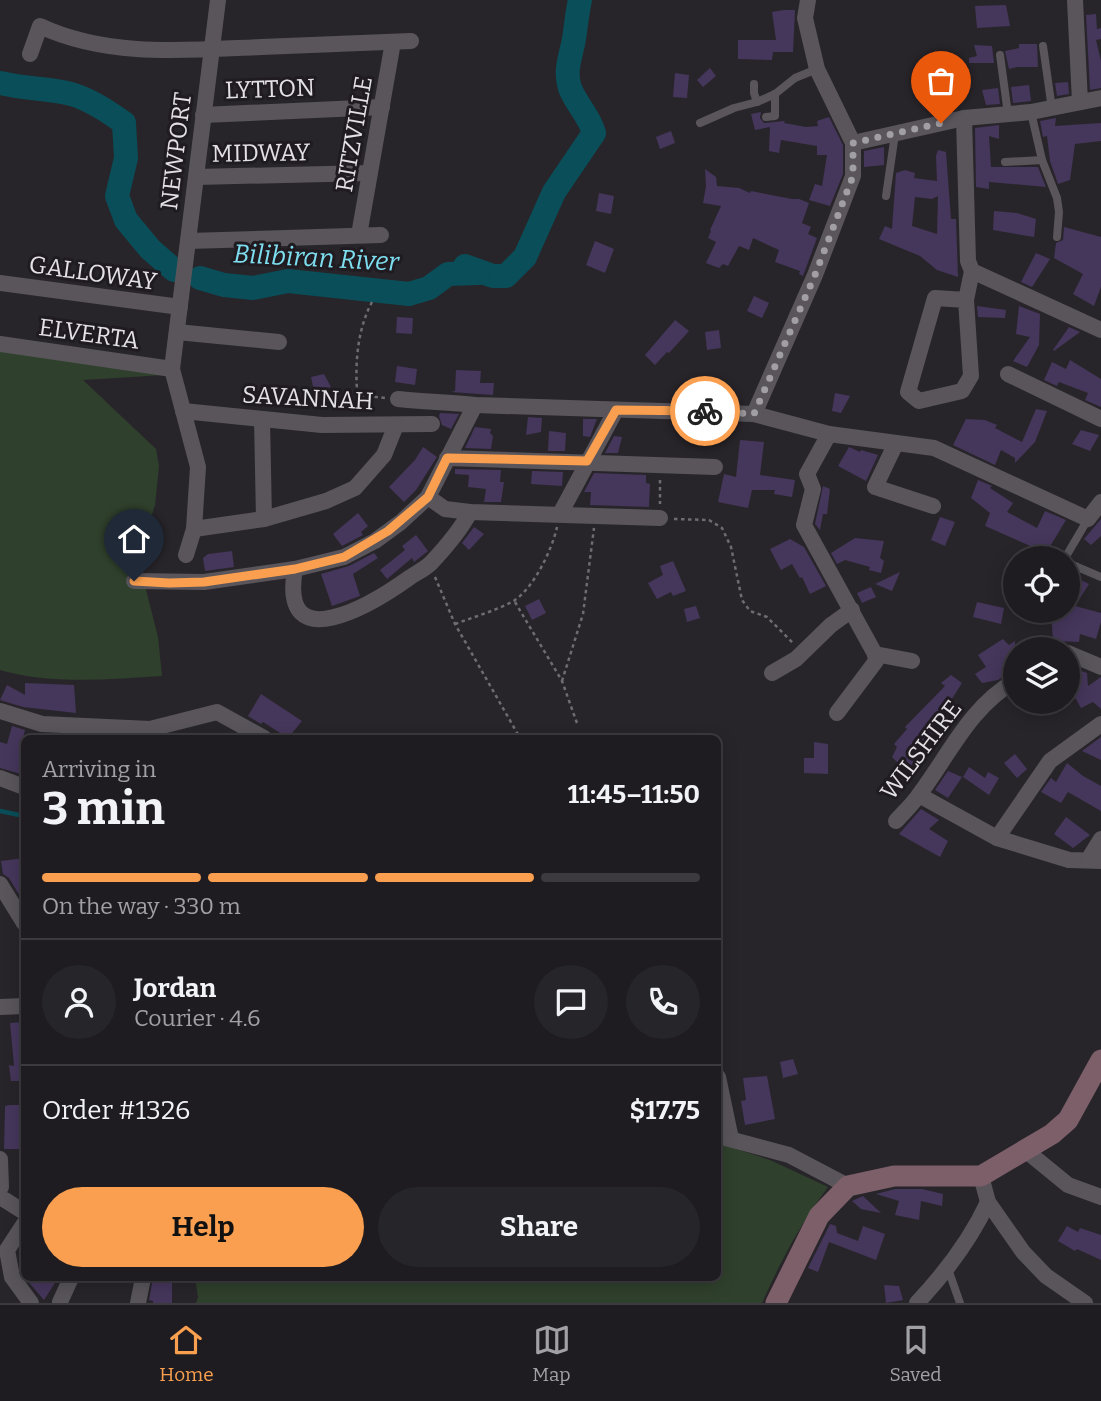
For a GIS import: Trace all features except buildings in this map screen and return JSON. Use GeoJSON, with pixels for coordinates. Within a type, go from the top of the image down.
{"type":"FeatureCollection","features":[{"type":"Feature","properties":{"kind":"street","name":"NEWPORT"},"geometry":{"type":"LineString","coordinates":[[172,369],[218,0]]}},
{"type":"Feature","properties":{"kind":"street"},"geometry":{"type":"LineString","coordinates":[[754,414],[815,275],[853,176],[853,143],[817,69],[805,18],[808,0]]}},
{"type":"Feature","properties":{"kind":"street"},"geometry":{"type":"LineString","coordinates":[[1075,0],[1080,102]]}},
{"type":"Feature","properties":{"kind":"street"},"geometry":{"type":"LineString","coordinates":[[30,54],[40,26],[97,43],[149,50],[411,41]]}},
{"type":"Feature","properties":{"kind":"street","name":"RITZVILLE"},"geometry":{"type":"LineString","coordinates":[[359,236],[393,42]]}},
{"type":"Feature","properties":{"kind":"street"},"geometry":{"type":"LineString","coordinates":[[853,143],[964,118],[1031,112],[1101,98]]}},
{"type":"Feature","properties":{"kind":"street","name":"LYTTON"},"geometry":{"type":"LineString","coordinates":[[203,115],[382,107]]}},
{"type":"Feature","properties":{"kind":"street"},"geometry":{"type":"LineString","coordinates":[[964,118],[968,261],[972,271],[966,300],[971,376],[962,391],[919,401],[908,392],[935,298],[966,300]]}},
{"type":"Feature","properties":{"kind":"street","name":"MIDWAY"},"geometry":{"type":"LineString","coordinates":[[196,177],[369,173]]}},
{"type":"Feature","properties":{"kind":"street"},"geometry":{"type":"LineString","coordinates":[[188,241],[381,235]]}},
{"type":"Feature","properties":{"kind":"street"},"geometry":{"type":"LineString","coordinates":[[972,271],[1101,330]]}},
{"type":"Feature","properties":{"kind":"street","name":"GALLOWAY"},"geometry":{"type":"LineString","coordinates":[[0,283],[180,307]]}},
{"type":"Feature","properties":{"kind":"street"},"geometry":{"type":"LineString","coordinates":[[177,331],[279,342]]}},
{"type":"Feature","properties":{"kind":"street","name":"ELVERTA"},"geometry":{"type":"LineString","coordinates":[[0,344],[172,369]]}},
{"type":"Feature","properties":{"kind":"street"},"geometry":{"type":"LineString","coordinates":[[172,369],[198,467],[194,529],[186,555]]}},
{"type":"Feature","properties":{"kind":"street"},"geometry":{"type":"LineString","coordinates":[[1008,374],[1101,419]]}},
{"type":"Feature","properties":{"kind":"street"},"geometry":{"type":"LineString","coordinates":[[398,399],[475,405],[754,414],[829,434],[934,448],[1087,519],[1101,502]]}},
{"type":"Feature","properties":{"kind":"street"},"geometry":{"type":"LineString","coordinates":[[134,581],[204,582],[295,569],[344,557],[375,541],[428,497],[475,405]]}},
{"type":"Feature","properties":{"kind":"street"},"geometry":{"type":"LineString","coordinates":[[560,514],[616,410]]}},
{"type":"Feature","properties":{"kind":"street","name":"SAVANNAH"},"geometry":{"type":"LineString","coordinates":[[183,411],[322,425],[432,424]]}},
{"type":"Feature","properties":{"kind":"street"},"geometry":{"type":"LineString","coordinates":[[262,419],[264,519]]}},
{"type":"Feature","properties":{"kind":"street"},"geometry":{"type":"LineString","coordinates":[[194,529],[264,519],[326,501],[355,488],[384,455],[396,425]]}},
{"type":"Feature","properties":{"kind":"street"},"geometry":{"type":"LineString","coordinates":[[829,434],[807,474],[813,489],[804,525],[852,610],[876,661],[837,713]]}},
{"type":"Feature","properties":{"kind":"street"},"geometry":{"type":"LineString","coordinates":[[896,443],[874,487],[933,506]]}},
{"type":"Feature","properties":{"kind":"street"},"geometry":{"type":"LineString","coordinates":[[447,458],[715,467]]}},
{"type":"Feature","properties":{"kind":"street"},"geometry":{"type":"LineString","coordinates":[[428,497],[445,509],[470,512],[660,518]]}},
{"type":"Feature","properties":{"kind":"street"},"geometry":{"type":"LineString","coordinates":[[295,569],[294,598],[301,613],[321,620],[345,614],[388,593],[429,564],[460,530],[470,512]]}},
{"type":"Feature","properties":{"kind":"street"},"geometry":{"type":"LineString","coordinates":[[772,673],[802,653],[831,625],[852,610]]}},
{"type":"Feature","properties":{"kind":"street"},"geometry":{"type":"LineString","coordinates":[[875,654],[912,661]]}},
{"type":"Feature","properties":{"kind":"street"},"geometry":{"type":"LineString","coordinates":[[1080,658],[1101,667]]}},
{"type":"Feature","properties":{"kind":"street","name":"WILSHIRE"},"geometry":{"type":"LineString","coordinates":[[896,821],[919,795],[972,717],[1003,689]]}},
{"type":"Feature","properties":{"kind":"street"},"geometry":{"type":"LineString","coordinates":[[0,711],[42,724],[147,734],[217,712],[239,733]]}},
{"type":"Feature","properties":{"kind":"street"},"geometry":{"type":"LineString","coordinates":[[997,838],[1049,761],[1101,724]]}},
{"type":"Feature","properties":{"kind":"street"},"geometry":{"type":"LineString","coordinates":[[0,778],[21,786]]}},
{"type":"Feature","properties":{"kind":"street"},"geometry":{"type":"LineString","coordinates":[[919,795],[997,838],[1069,860],[1095,860],[1101,839]]}},
{"type":"Feature","properties":{"kind":"street"},"geometry":{"type":"LineString","coordinates":[[0,884],[21,918]]}},
{"type":"Feature","properties":{"kind":"street"},"geometry":{"type":"LineString","coordinates":[[0,1007],[21,1006]]}},
{"type":"Feature","properties":{"kind":"street"},"geometry":{"type":"LineString","coordinates":[[776,1303],[819,1216],[848,1186],[894,1176],[981,1177],[1052,1134],[1068,1120],[1100,1063]]}},
{"type":"Feature","properties":{"kind":"street"},"geometry":{"type":"LineString","coordinates":[[721,1108],[724,1138],[789,1155],[848,1186]]}},
{"type":"Feature","properties":{"kind":"street"},"geometry":{"type":"LineString","coordinates":[[1024,1149],[1068,1185],[1101,1197]]}},
{"type":"Feature","properties":{"kind":"street"},"geometry":{"type":"LineString","coordinates":[[0,1159],[3,1193],[21,1209]]}},
{"type":"Feature","properties":{"kind":"street"},"geometry":{"type":"LineString","coordinates":[[981,1177],[988,1202],[1023,1252],[1063,1296],[1085,1303]]}},
{"type":"Feature","properties":{"kind":"street"},"geometry":{"type":"LineString","coordinates":[[917,1303],[948,1269],[972,1234],[988,1202]]}},
{"type":"Feature","properties":{"kind":"street"},"geometry":{"type":"LineString","coordinates":[[21,1229],[7,1250],[12,1277],[31,1303]]}},
{"type":"Feature","properties":{"kind":"street"},"geometry":{"type":"LineString","coordinates":[[60,1303],[70,1281]]}},
{"type":"Feature","properties":{"kind":"street"},"geometry":{"type":"LineString","coordinates":[[138,1303],[142,1281]]}},
{"type":"Feature","properties":{"kind":"lane"},"geometry":{"type":"LineString","coordinates":[[1043,46],[1052,108]]}},
{"type":"Feature","properties":{"kind":"lane"},"geometry":{"type":"LineString","coordinates":[[1000,55],[1008,114]]}},
{"type":"Feature","properties":{"kind":"lane"},"geometry":{"type":"LineString","coordinates":[[700,123],[775,94],[795,78],[817,69]]}},
{"type":"Feature","properties":{"kind":"lane"},"geometry":{"type":"LineString","coordinates":[[754,84],[757,102]]}},
{"type":"Feature","properties":{"kind":"lane"},"geometry":{"type":"LineString","coordinates":[[766,117],[775,116],[775,94]]}},
{"type":"Feature","properties":{"kind":"lane"},"geometry":{"type":"LineString","coordinates":[[1031,112],[1042,160],[1052,182],[1059,212],[1057,237]]}},
{"type":"Feature","properties":{"kind":"lane"},"geometry":{"type":"LineString","coordinates":[[886,197],[895,134]]}},
{"type":"Feature","properties":{"kind":"lane"},"geometry":{"type":"LineString","coordinates":[[1005,162],[1042,160]]}},
{"type":"Feature","properties":{"kind":"lane"},"geometry":{"type":"LineString","coordinates":[[1072,546],[1087,519]]}},
{"type":"Feature","properties":{"kind":"lane"},"geometry":{"type":"LineString","coordinates":[[1080,568],[1101,577]]}},
{"type":"Feature","properties":{"kind":"lane"},"geometry":{"type":"LineString","coordinates":[[948,1269],[960,1303]]}},
{"type":"Feature","properties":{"kind":"path"},"geometry":{"type":"LineString","coordinates":[[372,302],[357,353],[358,395],[398,399]]}},
{"type":"Feature","properties":{"kind":"path"},"geometry":{"type":"LineString","coordinates":[[660,465],[660,518],[709,520],[722,528],[731,547],[742,600],[750,611],[767,618],[777,626],[802,653]]}},
{"type":"Feature","properties":{"kind":"path"},"geometry":{"type":"LineString","coordinates":[[455,624],[514,601],[537,575],[549,553],[560,514]]}},
{"type":"Feature","properties":{"kind":"path"},"geometry":{"type":"LineString","coordinates":[[562,681],[583,614],[596,515]]}},
{"type":"Feature","properties":{"kind":"path"},"geometry":{"type":"LineString","coordinates":[[429,564],[455,624],[518,735]]}},
{"type":"Feature","properties":{"kind":"path"},"geometry":{"type":"LineString","coordinates":[[514,601],[562,681],[578,726]]}},
{"type":"Feature","properties":{"kind":"green space"},"geometry":{"type":"Polygon","coordinates":[[[0,351],[164,375],[83,380],[156,449],[159,466],[155,505],[138,558],[158,637],[162,676],[60,679],[0,670],[0,351]]]}},
{"type":"Feature","properties":{"kind":"green space"},"geometry":{"type":"Polygon","coordinates":[[[721,1144],[770,1160],[828,1187],[792,1243],[762,1303],[196,1303],[198,1297],[195,1281],[721,1281],[721,1144]]]}},
{"type":"Feature","properties":{"kind":"waterway","name":"Bilibiran River"},"geometry":{"type":"LineString","coordinates":[[478,273],[465,266],[493,276],[506,276],[525,257],[554,192],[594,133],[570,88],[568,76],[580,0]]}},
{"type":"Feature","properties":{"kind":"waterway","name":"Bilibiran River"},"geometry":{"type":"LineString","coordinates":[[0,83],[71,94],[92,102],[124,123],[126,158],[117,196],[126,220],[150,249],[174,270]]}},
{"type":"Feature","properties":{"kind":"waterway","name":"Bilibiran River"},"geometry":{"type":"LineString","coordinates":[[200,278],[224,285],[253,288],[288,281],[409,294],[429,288],[448,274],[478,273]]}},
{"type":"Feature","properties":{"kind":"waterway"},"geometry":{"type":"LineString","coordinates":[[0,811],[21,815]]}},
{"type":"Feature","properties":{"kind":"way so far"},"geometry":{"type":"LineString","coordinates":[[705,411],[754,414],[815,275],[853,176],[853,143],[941,123]]}},
{"type":"Feature","properties":{"kind":"route"},"geometry":{"type":"LineString","coordinates":[[134,581],[204,582],[295,569],[344,557],[375,541],[428,497],[447,458],[587,461],[616,410],[705,411]]}}]}
